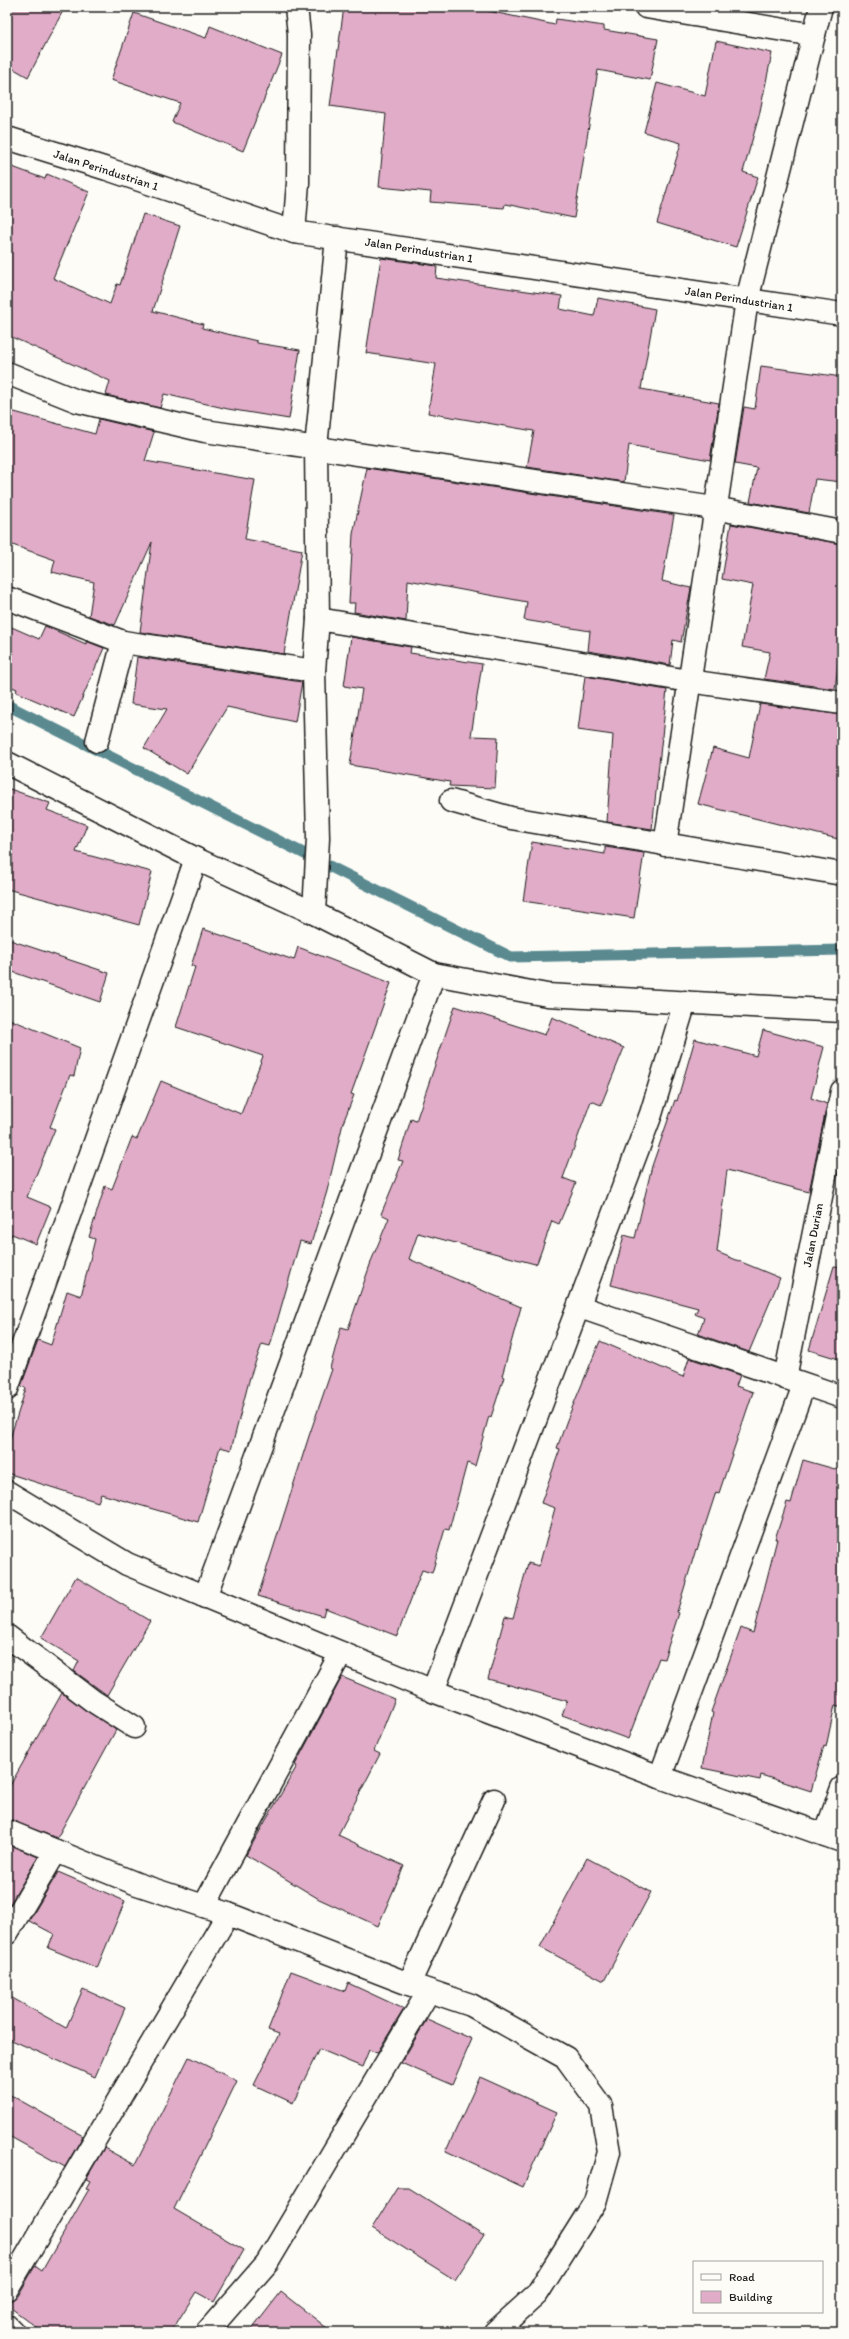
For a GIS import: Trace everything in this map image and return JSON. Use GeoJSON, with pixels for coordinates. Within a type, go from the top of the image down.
{"type":"FeatureCollection","features":[{"type":"Feature","properties":{"kind":"street"},"geometry":{"type":"LineString","coordinates":[[294,232],[298,183],[299,34],[296,7]]}},
{"type":"Feature","properties":{"kind":"street"},"geometry":{"type":"LineString","coordinates":[[646,7],[814,35]]}},
{"type":"Feature","properties":{"kind":"street"},"geometry":{"type":"LineString","coordinates":[[665,845],[746,300],[821,7]]}},
{"type":"Feature","properties":{"kind":"street","name":"Jalan Perindustrian 1"},"geometry":{"type":"LineString","coordinates":[[7,138],[108,169],[294,232],[842,314]]}},
{"type":"Feature","properties":{"kind":"street"},"geometry":{"type":"LineString","coordinates":[[314,913],[317,889],[318,838],[314,671],[318,619],[316,447],[337,238]]}},
{"type":"Feature","properties":{"kind":"street"},"geometry":{"type":"LineString","coordinates":[[7,374],[77,401],[205,430],[714,508],[842,532]]}},
{"type":"Feature","properties":{"kind":"street"},"geometry":{"type":"LineString","coordinates":[[7,598],[123,642],[314,671]]}},
{"type":"Feature","properties":{"kind":"street"},"geometry":{"type":"LineString","coordinates":[[318,619],[689,681],[842,704]]}},
{"type":"Feature","properties":{"kind":"street"},"geometry":{"type":"LineString","coordinates":[[97,741],[123,642]]}},
{"type":"Feature","properties":{"kind":"street"},"geometry":{"type":"LineString","coordinates":[[7,763],[196,859],[314,913],[434,974],[547,995],[842,1011]]}},
{"type":"Feature","properties":{"kind":"street"},"geometry":{"type":"LineString","coordinates":[[451,801],[511,818],[842,874]]}},
{"type":"Feature","properties":{"kind":"street"},"geometry":{"type":"LineString","coordinates":[[7,1389],[196,859]]}},
{"type":"Feature","properties":{"kind":"street"},"geometry":{"type":"LineString","coordinates":[[206,1597],[434,974]]}},
{"type":"Feature","properties":{"kind":"street"},"geometry":{"type":"LineString","coordinates":[[433,1692],[580,1308],[651,1114],[685,1002]]}},
{"type":"Feature","properties":{"kind":"street","name":"Jalan Durian"},"geometry":{"type":"LineString","coordinates":[[660,1777],[794,1381],[842,1091]]}},
{"type":"Feature","properties":{"kind":"street"},"geometry":{"type":"LineString","coordinates":[[580,1308],[842,1397]]}},
{"type":"Feature","properties":{"kind":"street"},"geometry":{"type":"LineString","coordinates":[[7,1492],[127,1564],[433,1692],[660,1777],[834,1838],[842,1788]]}},
{"type":"Feature","properties":{"kind":"street"},"geometry":{"type":"LineString","coordinates":[[7,1636],[93,1701],[134,1727]]}},
{"type":"Feature","properties":{"kind":"street"},"geometry":{"type":"LineString","coordinates":[[204,1906],[341,1653]]}},
{"type":"Feature","properties":{"kind":"street"},"geometry":{"type":"LineString","coordinates":[[207,2332],[267,2263],[419,1987],[494,1800]]}},
{"type":"Feature","properties":{"kind":"street"},"geometry":{"type":"LineString","coordinates":[[7,1831],[137,1884],[228,1914],[419,1987],[471,2005],[566,2058],[601,2106],[609,2152],[595,2202],[537,2294],[495,2332]]}},
{"type":"Feature","properties":{"kind":"street"},"geometry":{"type":"LineString","coordinates":[[7,1933],[56,1851]]}},
{"type":"Feature","properties":{"kind":"street"},"geometry":{"type":"LineString","coordinates":[[7,2289],[228,1914]]}},
{"type":"Feature","properties":{"kind":"street"},"geometry":{"type":"LineString","coordinates":[[7,2326],[13,2332]]}},
{"type":"Feature","properties":{"kind":"building"},"geometry":{"type":"Polygon","coordinates":[[[7,7],[65,7],[28,77],[7,65],[7,7]]]}},
{"type":"Feature","properties":{"kind":"building"},"geometry":{"type":"Polygon","coordinates":[[[344,7],[469,7],[555,25],[556,19],[604,26],[604,30],[658,39],[650,80],[598,70],[574,218],[505,204],[504,208],[430,202],[431,192],[379,187],[386,114],[330,106],[344,7]]]}},
{"type":"Feature","properties":{"kind":"building"},"geometry":{"type":"Polygon","coordinates":[[[134,13],[206,38],[210,26],[282,55],[243,151],[172,122],[180,103],[111,80],[134,13]]]}},
{"type":"Feature","properties":{"kind":"building"},"geometry":{"type":"Polygon","coordinates":[[[716,41],[772,53],[759,116],[743,172],[758,177],[736,247],[657,223],[681,143],[644,132],[657,83],[705,96],[716,41]]]}},
{"type":"Feature","properties":{"kind":"building"},"geometry":{"type":"Polygon","coordinates":[[[7,165],[45,179],[47,174],[89,192],[53,278],[110,304],[117,284],[120,285],[143,214],[180,226],[153,311],[203,324],[202,328],[257,341],[257,343],[300,350],[289,419],[228,409],[164,394],[160,408],[106,395],[110,381],[7,335],[7,165]]]}},
{"type":"Feature","properties":{"kind":"building"},"geometry":{"type":"Polygon","coordinates":[[[381,258],[437,266],[436,278],[562,296],[560,309],[594,316],[598,298],[655,309],[641,389],[719,403],[710,460],[629,445],[624,482],[527,467],[534,431],[428,413],[436,364],[366,353],[381,258]]]}},
{"type":"Feature","properties":{"kind":"building"},"geometry":{"type":"Polygon","coordinates":[[[761,366],[842,377],[842,482],[815,479],[809,513],[750,502],[757,468],[735,464],[744,407],[755,409],[761,366]]]}},
{"type":"Feature","properties":{"kind":"building"},"geometry":{"type":"Polygon","coordinates":[[[7,410],[95,434],[99,419],[154,432],[145,461],[255,480],[245,539],[302,550],[284,654],[140,632],[152,542],[115,625],[89,616],[94,582],[52,572],[55,560],[7,543],[7,410]]]}},
{"type":"Feature","properties":{"kind":"building"},"geometry":{"type":"Polygon","coordinates":[[[367,468],[674,515],[662,581],[691,588],[681,642],[673,640],[670,665],[588,651],[590,631],[524,620],[527,602],[408,580],[406,621],[354,612],[355,603],[349,603],[353,534],[367,468]]]}},
{"type":"Feature","properties":{"kind":"building"},"geometry":{"type":"Polygon","coordinates":[[[731,524],[842,544],[842,632],[835,689],[764,679],[770,652],[742,647],[753,585],[722,579],[731,524]]]}},
{"type":"Feature","properties":{"kind":"building"},"geometry":{"type":"Polygon","coordinates":[[[7,625],[39,639],[45,626],[86,644],[86,641],[104,648],[74,717],[16,692],[17,689],[7,685],[7,625]]]}},
{"type":"Feature","properties":{"kind":"building"},"geometry":{"type":"Polygon","coordinates":[[[351,637],[411,647],[410,653],[482,664],[471,736],[498,737],[495,788],[449,786],[450,782],[350,765],[362,689],[344,686],[351,637]]]}},
{"type":"Feature","properties":{"kind":"building"},"geometry":{"type":"Polygon","coordinates":[[[137,657],[302,682],[295,722],[227,707],[187,774],[144,748],[167,709],[131,704],[137,657]]]}},
{"type":"Feature","properties":{"kind":"building"},"geometry":{"type":"Polygon","coordinates":[[[585,676],[667,690],[652,829],[607,822],[613,735],[578,730],[585,676]]]}},
{"type":"Feature","properties":{"kind":"building"},"geometry":{"type":"Polygon","coordinates":[[[760,704],[842,715],[842,840],[698,804],[713,748],[749,758],[760,704]]]}},
{"type":"Feature","properties":{"kind":"building"},"geometry":{"type":"Polygon","coordinates":[[[7,788],[50,803],[47,810],[87,825],[76,852],[152,872],[139,925],[7,889],[7,788]]]}},
{"type":"Feature","properties":{"kind":"building"},"geometry":{"type":"Polygon","coordinates":[[[532,842],[605,854],[605,847],[644,853],[634,918],[523,901],[532,842]]]}},
{"type":"Feature","properties":{"kind":"building"},"geometry":{"type":"Polygon","coordinates":[[[203,929],[294,960],[298,947],[391,983],[351,1094],[354,1095],[343,1123],[327,1191],[311,1244],[300,1241],[270,1346],[262,1344],[250,1377],[231,1450],[220,1447],[198,1522],[101,1494],[98,1502],[7,1473],[7,1448],[26,1388],[21,1386],[38,1340],[51,1345],[67,1291],[81,1296],[95,1239],[89,1237],[105,1186],[112,1189],[132,1137],[137,1139],[161,1081],[241,1114],[263,1056],[176,1027],[195,967],[191,966],[203,929]]]}},
{"type":"Feature","properties":{"kind":"building"},"geometry":{"type":"Polygon","coordinates":[[[7,939],[109,973],[100,1002],[7,970],[7,939]]]}},
{"type":"Feature","properties":{"kind":"building"},"geometry":{"type":"Polygon","coordinates":[[[455,1006],[545,1035],[552,1017],[624,1048],[601,1105],[591,1101],[563,1178],[576,1183],[559,1224],[552,1221],[537,1263],[535,1264],[418,1233],[409,1259],[521,1307],[502,1376],[504,1377],[491,1417],[489,1416],[475,1466],[467,1463],[449,1530],[445,1529],[432,1573],[422,1570],[397,1636],[325,1608],[323,1616],[258,1596],[332,1369],[330,1368],[341,1327],[348,1329],[372,1259],[389,1218],[381,1214],[403,1161],[398,1160],[411,1119],[416,1121],[455,1006]]]}},
{"type":"Feature","properties":{"kind":"building"},"geometry":{"type":"Polygon","coordinates":[[[7,1018],[80,1048],[74,1076],[70,1075],[50,1127],[55,1129],[27,1197],[51,1207],[36,1244],[12,1234],[7,1244],[7,1018]]]}},
{"type":"Feature","properties":{"kind":"building"},"geometry":{"type":"Polygon","coordinates":[[[763,1030],[824,1047],[811,1098],[827,1104],[809,1192],[727,1170],[717,1252],[780,1278],[749,1352],[698,1334],[704,1318],[695,1314],[698,1308],[611,1285],[624,1235],[635,1238],[652,1166],[675,1100],[677,1101],[695,1039],[756,1056],[763,1030]]]}},
{"type":"Feature","properties":{"kind":"building"},"geometry":{"type":"Polygon","coordinates":[[[834,1266],[842,1267],[842,1360],[809,1350],[834,1266]]]}},
{"type":"Feature","properties":{"kind":"building"},"geometry":{"type":"Polygon","coordinates":[[[600,1341],[683,1377],[689,1358],[740,1375],[736,1386],[753,1392],[719,1493],[716,1492],[697,1550],[696,1549],[677,1612],[679,1613],[664,1659],[659,1658],[628,1739],[562,1715],[567,1701],[488,1679],[505,1616],[513,1618],[528,1563],[539,1566],[555,1508],[541,1503],[560,1449],[557,1448],[567,1420],[600,1341]]]}},
{"type":"Feature","properties":{"kind":"building"},"geometry":{"type":"Polygon","coordinates":[[[803,1460],[842,1471],[842,1707],[835,1705],[826,1747],[824,1746],[811,1791],[761,1775],[760,1780],[702,1768],[713,1713],[711,1712],[741,1628],[753,1633],[777,1539],[775,1539],[787,1502],[791,1503],[803,1460]]]}},
{"type":"Feature","properties":{"kind":"building"},"geometry":{"type":"Polygon","coordinates":[[[76,1577],[150,1621],[107,1695],[74,1671],[79,1661],[41,1638],[76,1577]]]}},
{"type":"Feature","properties":{"kind":"building"},"geometry":{"type":"Polygon","coordinates":[[[342,1677],[395,1699],[374,1751],[380,1754],[338,1835],[404,1866],[378,1926],[319,1899],[246,1855],[297,1766],[295,1765],[342,1677]]]}},
{"type":"Feature","properties":{"kind":"building"},"geometry":{"type":"Polygon","coordinates":[[[62,1693],[116,1730],[57,1838],[7,1819],[7,1791],[62,1693]]]}},
{"type":"Feature","properties":{"kind":"building"},"geometry":{"type":"Polygon","coordinates":[[[7,1844],[38,1857],[7,1909],[7,1844]]]}},
{"type":"Feature","properties":{"kind":"building"},"geometry":{"type":"Polygon","coordinates":[[[587,1858],[651,1892],[604,1981],[540,1947],[587,1858]]]}},
{"type":"Feature","properties":{"kind":"building"},"geometry":{"type":"Polygon","coordinates":[[[58,1872],[125,1901],[97,1968],[48,1948],[54,1934],[29,1921],[58,1872]]]}},
{"type":"Feature","properties":{"kind":"building"},"geometry":{"type":"Polygon","coordinates":[[[291,1971],[345,1991],[348,1983],[404,2009],[377,2053],[369,2050],[362,2067],[319,2049],[293,2103],[254,2085],[279,2034],[268,2030],[291,1971]]]}},
{"type":"Feature","properties":{"kind":"building"},"geometry":{"type":"Polygon","coordinates":[[[83,1989],[125,2008],[95,2077],[7,2038],[7,1995],[66,2028],[83,1989]]]}},
{"type":"Feature","properties":{"kind":"building"},"geometry":{"type":"Polygon","coordinates":[[[427,2019],[472,2039],[452,2085],[401,2063],[427,2019]]]}},
{"type":"Feature","properties":{"kind":"building"},"geometry":{"type":"Polygon","coordinates":[[[189,2057],[237,2081],[174,2209],[244,2250],[214,2302],[196,2292],[171,2332],[43,2332],[7,2305],[7,2301],[18,2296],[35,2266],[42,2271],[89,2189],[86,2188],[90,2181],[86,2179],[104,2148],[135,2165],[189,2057]]]}},
{"type":"Feature","properties":{"kind":"building"},"geometry":{"type":"Polygon","coordinates":[[[480,2077],[557,2112],[523,2187],[446,2151],[480,2077]]]}},
{"type":"Feature","properties":{"kind":"building"},"geometry":{"type":"Polygon","coordinates":[[[7,2093],[83,2136],[65,2167],[7,2135],[7,2093]]]}},
{"type":"Feature","properties":{"kind":"building"},"geometry":{"type":"Polygon","coordinates":[[[397,2188],[409,2188],[484,2235],[455,2280],[372,2228],[397,2188]]]}},
{"type":"Feature","properties":{"kind":"building"},"geometry":{"type":"Polygon","coordinates":[[[281,2292],[332,2332],[250,2332],[281,2292]]]}},
{"type":"Feature","properties":{"kind":"waterway"},"geometry":{"type":"LineString","coordinates":[[7,705],[511,957],[842,950]]}}]}
